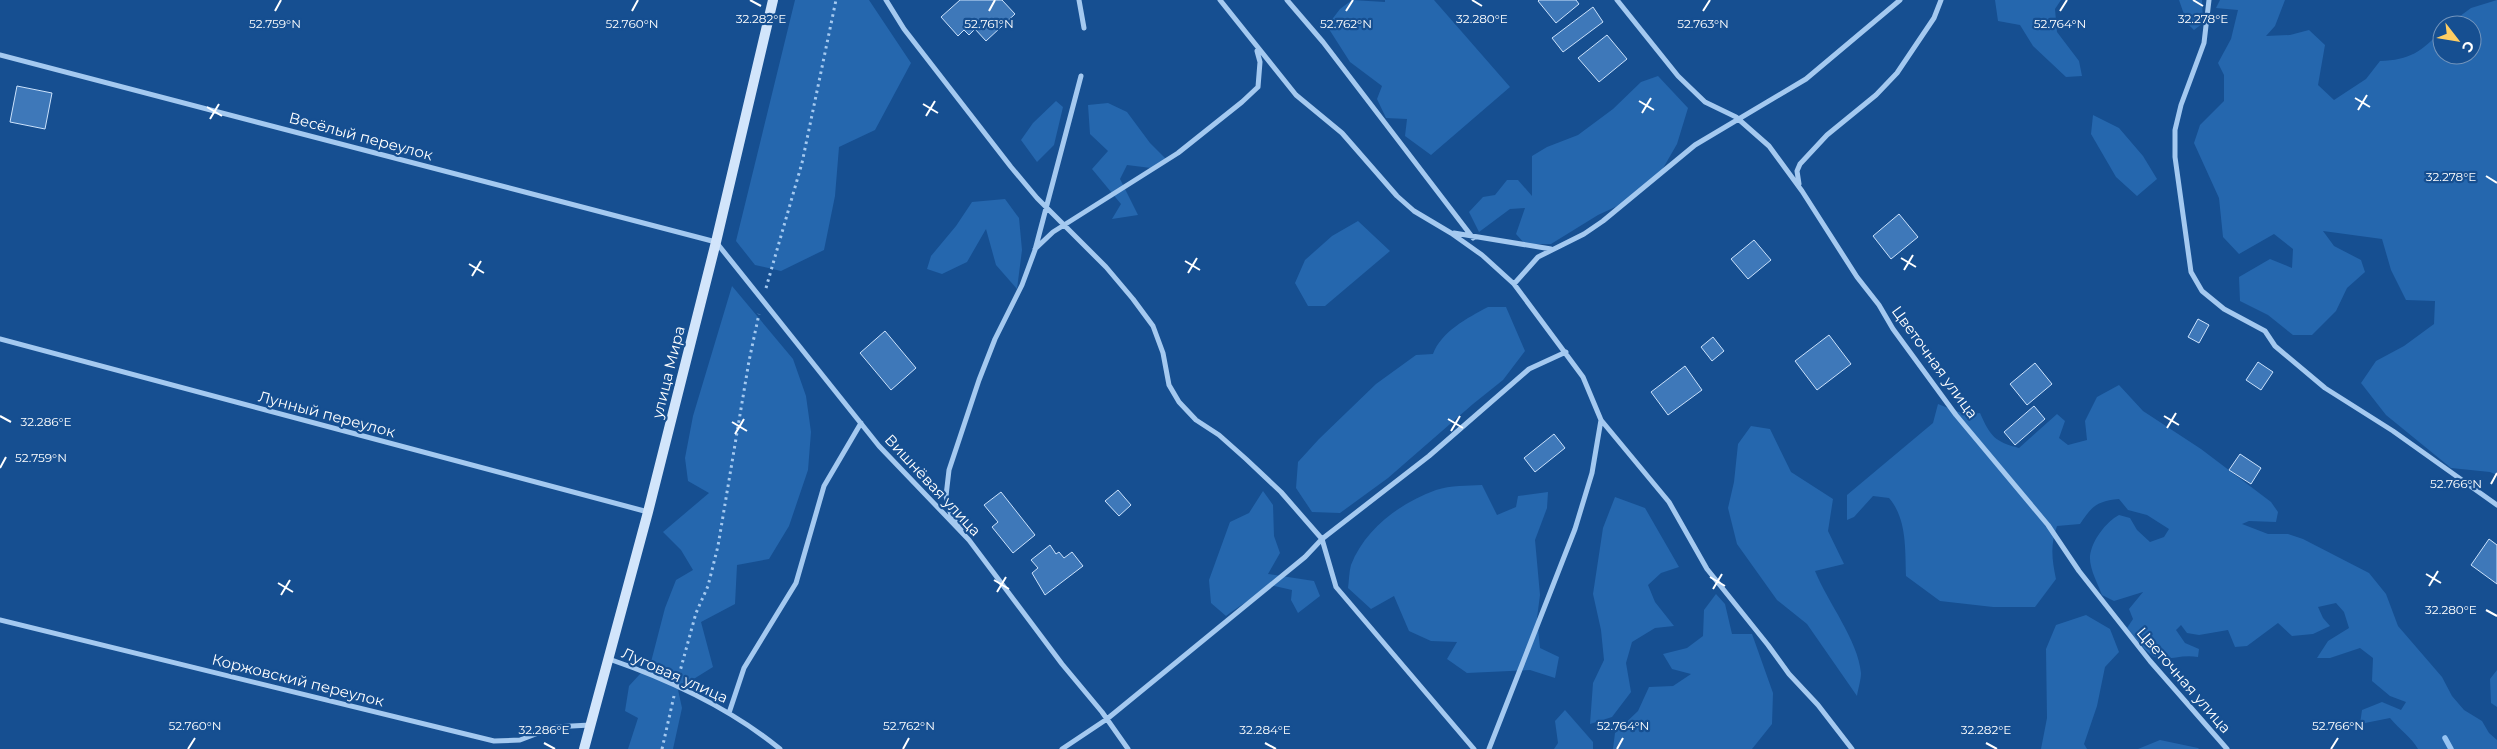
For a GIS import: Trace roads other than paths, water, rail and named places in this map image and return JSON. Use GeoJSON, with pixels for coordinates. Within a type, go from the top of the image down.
{"type":"FeatureCollection","features":[{"type":"Feature","properties":{"kind":"main road","name":"улица Мира"},"geometry":{"type":"LineString","coordinates":[[584,749],[648,512],[716,242],[773,0]]}},
{"type":"Feature","properties":{"kind":"street"},"geometry":{"type":"LineString","coordinates":[[886,0],[904,29],[1011,167],[1046,207],[1106,268],[1153,326],[1163,353],[1169,384],[1179,402],[1196,420],[1219,435],[1253,465],[1281,492],[1322,539],[1336,587],[1474,749]]}},
{"type":"Feature","properties":{"kind":"street"},"geometry":{"type":"LineString","coordinates":[[1079,0],[1084,28]]}},
{"type":"Feature","properties":{"kind":"street"},"geometry":{"type":"LineString","coordinates":[[1220,0],[1296,95],[1342,133],[1397,196],[1414,211],[1451,232],[1493,264],[1514,284],[1583,377],[1602,420],[1669,502],[1711,575],[1789,674],[1818,705],[1852,749]]}},
{"type":"Feature","properties":{"kind":"street"},"geometry":{"type":"LineString","coordinates":[[1287,0],[1323,42],[1473,238]]}},
{"type":"Feature","properties":{"kind":"street","name":"Цветочная улица"},"geometry":{"type":"LineString","coordinates":[[1618,0],[1678,76],[1705,102],[1739,119],[1769,146],[1802,190],[1893,329],[1956,415],[2048,525],[2079,571],[2150,661],[2227,749]]}},
{"type":"Feature","properties":{"kind":"street"},"geometry":{"type":"LineString","coordinates":[[1514,284],[1538,257],[1584,234],[1695,145],[1806,79],[1900,0]]}},
{"type":"Feature","properties":{"kind":"street"},"geometry":{"type":"LineString","coordinates":[[1802,190],[1797,180],[1797,171],[1800,164],[1809,152],[1876,95],[1897,73],[1934,18],[1941,0]]}},
{"type":"Feature","properties":{"kind":"street"},"geometry":{"type":"LineString","coordinates":[[2209,0],[2204,43],[2187,88],[2175,130],[2178,181],[2191,272],[2202,291],[2224,309],[2265,331],[2275,346],[2325,388],[2393,432],[2497,505]]}},
{"type":"Feature","properties":{"kind":"street"},"geometry":{"type":"LineString","coordinates":[[1035,250],[1053,232],[1178,153],[1242,102],[1258,87],[1260,62],[1255,46]]}},
{"type":"Feature","properties":{"kind":"street","name":"Весёлый переулок"},"geometry":{"type":"LineString","coordinates":[[0,55],[716,242]]}},
{"type":"Feature","properties":{"kind":"street"},"geometry":{"type":"LineString","coordinates":[[969,540],[951,515],[946,496],[949,470],[979,380],[995,339],[1022,285],[1035,250],[1081,76]]}},
{"type":"Feature","properties":{"kind":"street"},"geometry":{"type":"LineString","coordinates":[[1451,232],[1473,238],[1552,250]]}},
{"type":"Feature","properties":{"kind":"street","name":"Вишнёвая улица"},"geometry":{"type":"LineString","coordinates":[[716,242],[763,298],[861,423],[931,503],[969,540],[1128,749]]}},
{"type":"Feature","properties":{"kind":"street","name":"Лунный переулок"},"geometry":{"type":"LineString","coordinates":[[0,339],[648,512]]}},
{"type":"Feature","properties":{"kind":"street"},"geometry":{"type":"LineString","coordinates":[[1062,749],[1107,719],[1305,556],[1322,539],[1423,461],[1528,369],[1566,352]]}},
{"type":"Feature","properties":{"kind":"street"},"geometry":{"type":"LineString","coordinates":[[1490,749],[1575,529],[1592,473],[1602,420]]}},
{"type":"Feature","properties":{"kind":"street"},"geometry":{"type":"LineString","coordinates":[[730,713],[744,668],[796,583],[824,486],[861,423]]}},
{"type":"Feature","properties":{"kind":"street","name":"Коржовский переулок"},"geometry":{"type":"LineString","coordinates":[[0,620],[494,741],[520,740],[554,727],[590,725]]}},
{"type":"Feature","properties":{"kind":"street","name":"Луговая улица"},"geometry":{"type":"LineString","coordinates":[[608,659],[677,686],[730,713],[758,731],[780,749]]}},
{"type":"Feature","properties":{"kind":"waterway"},"geometry":{"type":"LineString","coordinates":[[2445,738],[2451,749]]}}]}
